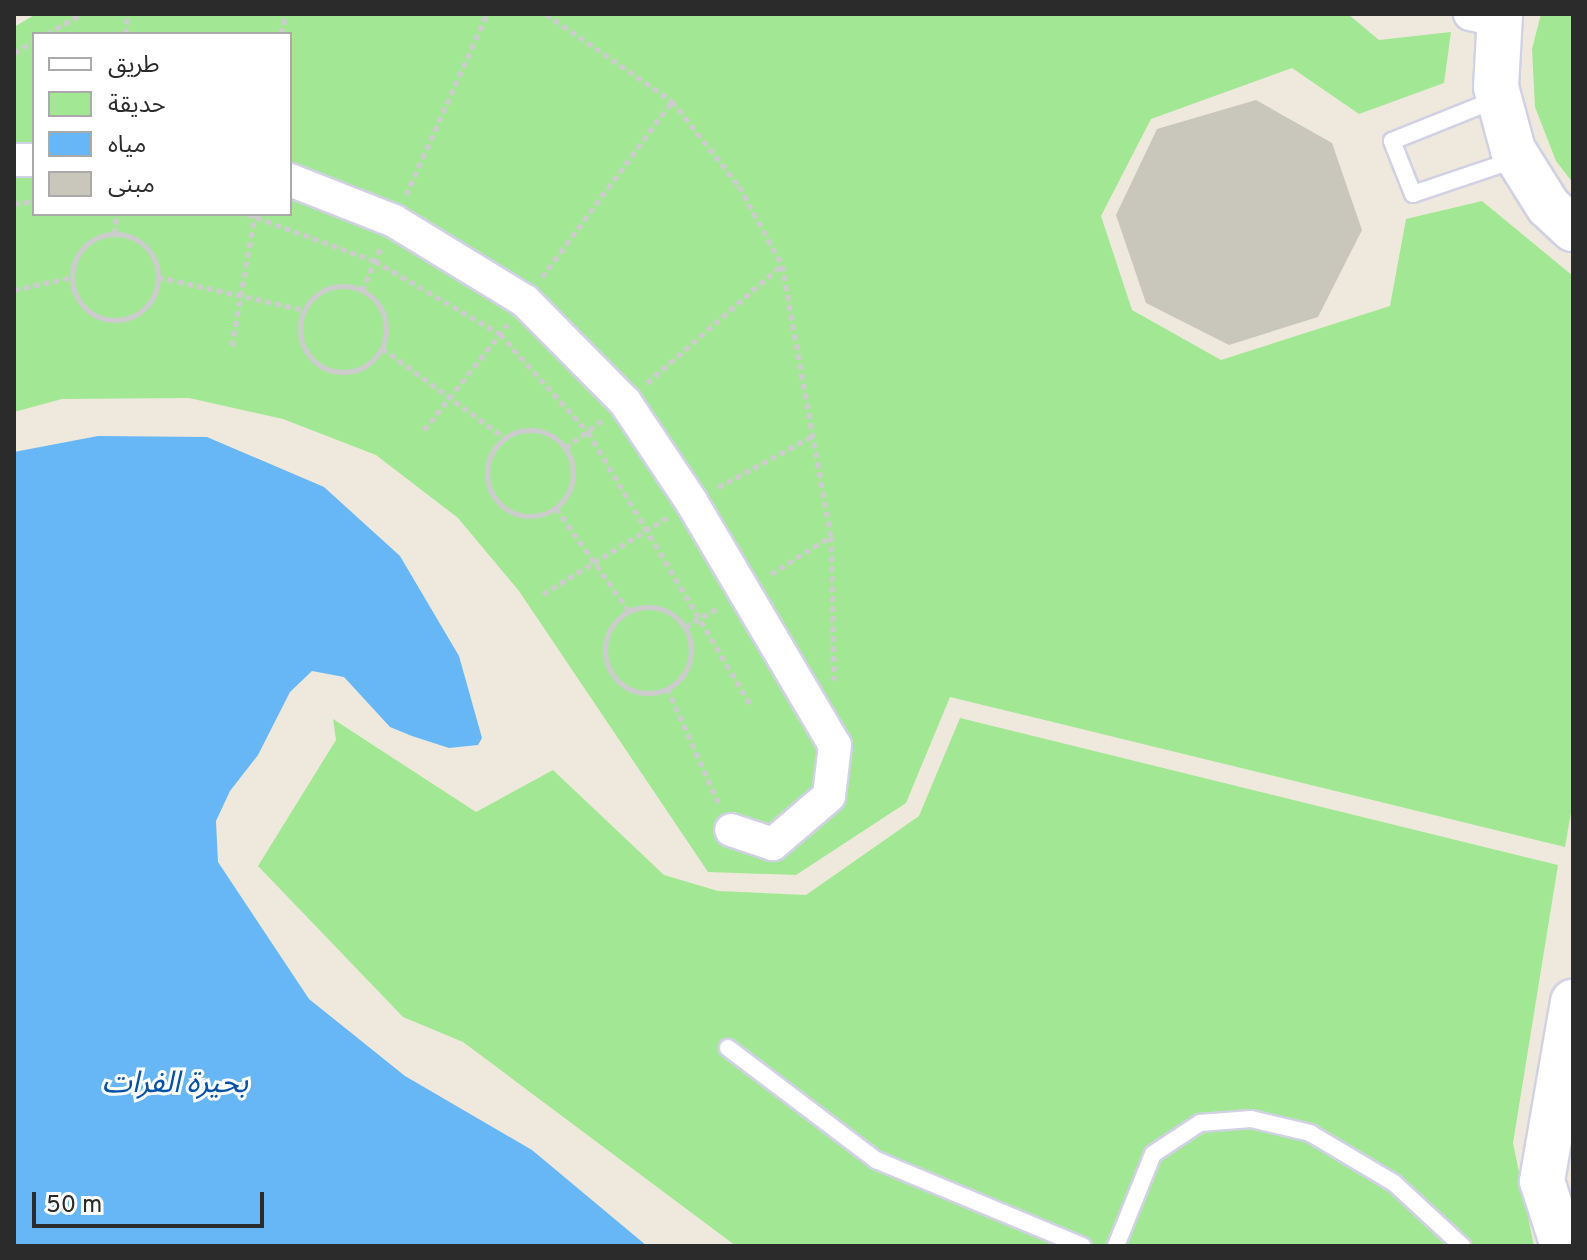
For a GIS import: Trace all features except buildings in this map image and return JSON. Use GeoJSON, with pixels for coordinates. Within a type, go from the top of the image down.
{"type":"FeatureCollection","features":[{"type":"Feature","properties":{"kind":"main road"},"geometry":{"type":"LineString","coordinates":[[1489,16],[1499,98],[1519,159],[1548,206],[1573,229]]}},
{"type":"Feature","properties":{"kind":"main road"},"geometry":{"type":"LineString","coordinates":[[1563,1246],[1542,1181],[1573,1002]]}},
{"type":"Feature","properties":{"kind":"street"},"geometry":{"type":"LineString","coordinates":[[292,181],[394,221],[525,301],[625,402],[691,501],[835,745],[829,796],[773,844],[731,830]]}},
{"type":"Feature","properties":{"kind":"lane"},"geometry":{"type":"LineString","coordinates":[[1499,98],[1392,141],[1413,194],[1519,159]]}},
{"type":"Feature","properties":{"kind":"lane"},"geometry":{"type":"LineString","coordinates":[[728,1048],[876,1160],[1083,1246]]}},
{"type":"Feature","properties":{"kind":"lane"},"geometry":{"type":"LineString","coordinates":[[1116,1246],[1153,1154],[1200,1123],[1251,1119],[1310,1133],[1394,1183],[1462,1246]]}},
{"type":"Feature","properties":{"kind":"path"},"geometry":{"type":"LineString","coordinates":[[50,32],[81,14]]}},
{"type":"Feature","properties":{"kind":"path"},"geometry":{"type":"LineString","coordinates":[[362,291],[487,14]]}},
{"type":"Feature","properties":{"kind":"path"},"geometry":{"type":"LineString","coordinates":[[546,14],[672,101],[739,186],[782,265],[831,536],[834,685]]}},
{"type":"Feature","properties":{"kind":"path"},"geometry":{"type":"LineString","coordinates":[[14,53],[32,42]]}},
{"type":"Feature","properties":{"kind":"path"},"geometry":{"type":"LineString","coordinates":[[424,430],[525,301],[672,101]]}},
{"type":"Feature","properties":{"kind":"path"},"geometry":{"type":"LineString","coordinates":[[115,234],[116,216]]}},
{"type":"Feature","properties":{"kind":"path"},"geometry":{"type":"LineString","coordinates":[[232,346],[243,296],[254,216]]}},
{"type":"Feature","properties":{"kind":"path"},"geometry":{"type":"LineString","coordinates":[[257,216],[375,261],[500,334],[588,432],[751,705]]}},
{"type":"Feature","properties":{"kind":"path"},"geometry":{"type":"LineString","coordinates":[[115,234],[150,251],[158,277],[150,302],[115,320],[90,312],[72,277],[80,251],[115,234]]}},
{"type":"Feature","properties":{"kind":"path"},"geometry":{"type":"LineString","coordinates":[[565,448],[625,402],[782,265]]}},
{"type":"Feature","properties":{"kind":"path"},"geometry":{"type":"LineString","coordinates":[[14,290],[72,277]]}},
{"type":"Feature","properties":{"kind":"path"},"geometry":{"type":"LineString","coordinates":[[158,277],[305,310]]}},
{"type":"Feature","properties":{"kind":"path"},"geometry":{"type":"LineString","coordinates":[[324,291],[362,291],[381,309],[382,348],[363,368],[324,367],[305,349],[305,310],[324,291]]}},
{"type":"Feature","properties":{"kind":"path"},"geometry":{"type":"LineString","coordinates":[[382,348],[505,438],[544,432],[565,448],[573,474],[556,508],[527,516],[501,504],[492,492],[489,463],[505,438]]}},
{"type":"Feature","properties":{"kind":"path"},"geometry":{"type":"LineString","coordinates":[[556,508],[629,611]]}},
{"type":"Feature","properties":{"kind":"path"},"geometry":{"type":"LineString","coordinates":[[655,608],[685,627],[691,657],[667,688],[628,688],[610,669],[606,643],[629,611],[655,608]]}},
{"type":"Feature","properties":{"kind":"path"},"geometry":{"type":"LineString","coordinates":[[667,688],[731,830]]}},
{"type":"Feature","properties":{"kind":"green space"},"geometry":{"type":"Polygon","coordinates":[[[36,14],[1348,14],[1379,40],[1451,32],[1444,83],[1359,114],[1292,68],[1151,119],[1101,216],[1132,310],[1221,360],[1390,306],[1406,219],[1482,201],[1573,276],[1573,801],[1565,847],[950,697],[906,803],[796,875],[708,872],[519,591],[458,518],[376,455],[283,419],[189,398],[62,399],[14,412],[14,27],[36,14]]]}},
{"type":"Feature","properties":{"kind":"green space"},"geometry":{"type":"Polygon","coordinates":[[[1541,14],[1573,14],[1573,183],[1556,161],[1535,107],[1532,49],[1541,14]]]}},
{"type":"Feature","properties":{"kind":"green space"},"geometry":{"type":"Polygon","coordinates":[[[960,718],[1558,865],[1513,1143],[1534,1246],[736,1246],[463,1042],[403,1017],[258,866],[336,740],[333,719],[476,812],[553,770],[664,875],[718,891],[806,895],[919,816],[960,718]]]}},
{"type":"Feature","properties":{"kind":"water","name":"بحيرة الفرات"},"geometry":{"type":"Polygon","coordinates":[[[98,436],[207,437],[324,487],[400,556],[459,656],[482,738],[478,745],[449,748],[390,727],[344,677],[312,671],[290,692],[258,755],[230,791],[216,821],[218,862],[309,999],[405,1076],[532,1150],[647,1246],[14,1246],[14,452],[98,436]]]}}]}
